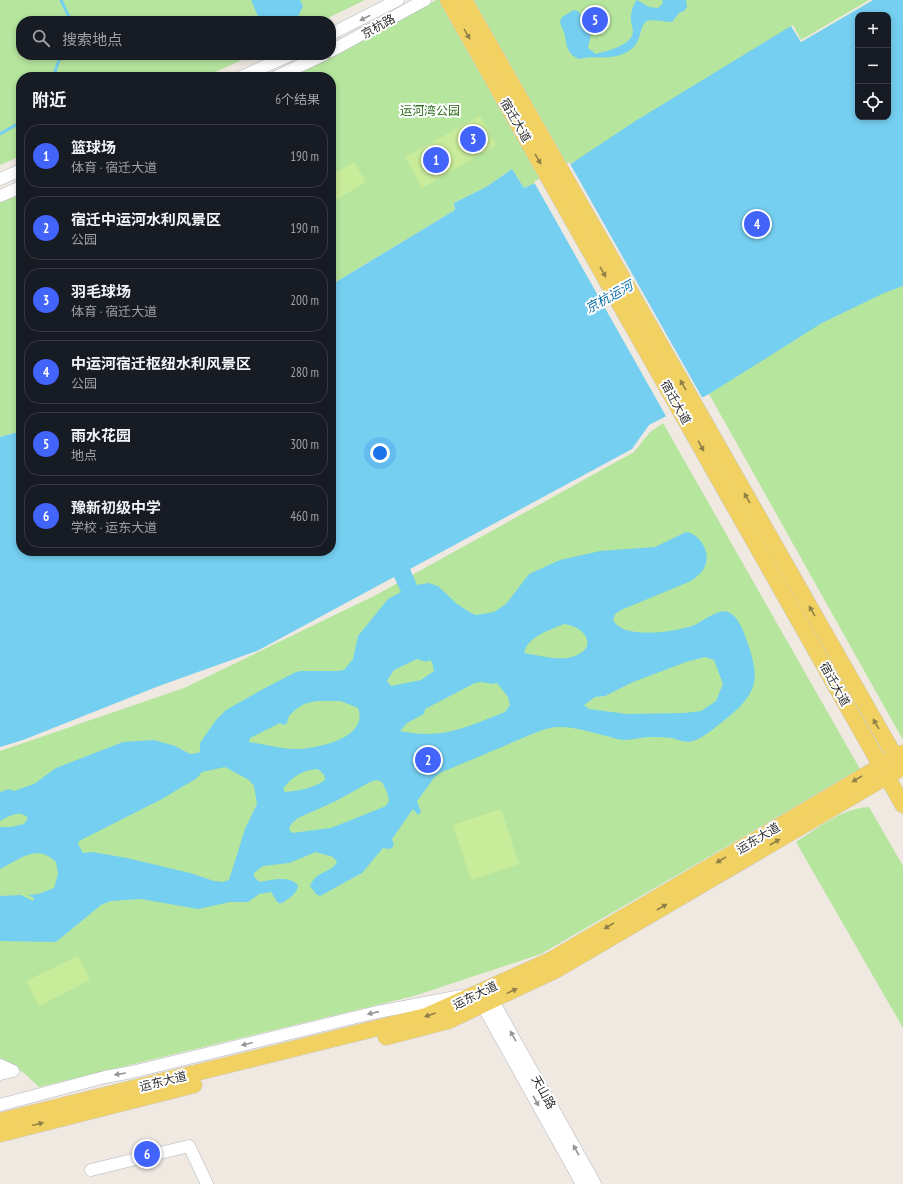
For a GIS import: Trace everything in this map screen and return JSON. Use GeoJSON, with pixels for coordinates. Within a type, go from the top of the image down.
{"type":"FeatureCollection","features":[{"type":"Feature","properties":{"kind":"main road","name":"宿迁大道"},"geometry":{"type":"LineString","coordinates":[[448,0],[673,395],[903,805]]}},
{"type":"Feature","properties":{"kind":"main road","name":"宿迁大道"},"geometry":{"type":"LineString","coordinates":[[464,0],[901,763]]}},
{"type":"Feature","properties":{"kind":"main road","name":"运东大道"},"geometry":{"type":"LineString","coordinates":[[0,1134],[434,1026],[485,999],[883,771],[901,763]]}},
{"type":"Feature","properties":{"kind":"main road","name":"运东大道"},"geometry":{"type":"LineString","coordinates":[[0,1121],[426,1016],[485,999]]}},
{"type":"Feature","properties":{"kind":"street","name":"京杭路"},"geometry":{"type":"LineString","coordinates":[[336,31],[398,0]]}},
{"type":"Feature","properties":{"kind":"street","name":"京杭路"},"geometry":{"type":"LineString","coordinates":[[336,48],[425,0]]}},
{"type":"Feature","properties":{"kind":"street"},"geometry":{"type":"LineString","coordinates":[[252,72],[279,60]]}},
{"type":"Feature","properties":{"kind":"street"},"geometry":{"type":"LineString","coordinates":[[287,72],[313,60]]}},
{"type":"Feature","properties":{"kind":"street"},"geometry":{"type":"LineString","coordinates":[[0,179],[16,172]]}},
{"type":"Feature","properties":{"kind":"street"},"geometry":{"type":"LineString","coordinates":[[0,196],[16,189]]}},
{"type":"Feature","properties":{"kind":"street"},"geometry":{"type":"LineString","coordinates":[[0,1105],[105,1077],[132,1072],[373,1013],[485,999]]}},
{"type":"Feature","properties":{"kind":"street","name":"天山路"},"geometry":{"type":"LineString","coordinates":[[485,999],[582,1184]]}},
{"type":"Feature","properties":{"kind":"street","name":"天山路"},"geometry":{"type":"LineString","coordinates":[[485,999],[595,1184]]}},
{"type":"Feature","properties":{"kind":"street"},"geometry":{"type":"LineString","coordinates":[[0,1065],[13,1071],[0,1074]]}},
{"type":"Feature","properties":{"kind":"street"},"geometry":{"type":"LineString","coordinates":[[91,1170],[188,1146],[207,1184]]}},
{"type":"Feature","properties":{"kind":"green space"},"geometry":{"type":"Polygon","coordinates":[[[0,0],[365,0],[332,16],[16,16],[16,60],[242,60],[215,72],[16,72],[16,158],[0,165],[0,0]]]}},
{"type":"Feature","properties":{"kind":"green space","name":"运河湾公园"},"geometry":{"type":"Polygon","coordinates":[[[436,0],[903,0],[903,740],[709,394],[574,161],[557,173],[524,188],[512,169],[486,187],[454,203],[455,210],[336,282],[336,72],[301,72],[324,60],[336,60],[336,53],[436,0]]]}},
{"type":"Feature","properties":{"kind":"green space"},"geometry":{"type":"Polygon","coordinates":[[[480,116],[496,145],[422,188],[405,157],[480,116]]]}},
{"type":"Feature","properties":{"kind":"green space"},"geometry":{"type":"Polygon","coordinates":[[[354,162],[366,182],[337,199],[336,172],[354,162]]]}},
{"type":"Feature","properties":{"kind":"green space"},"geometry":{"type":"Polygon","coordinates":[[[16,194],[16,432],[0,437],[0,201],[16,194]]]}},
{"type":"Feature","properties":{"kind":"green space"},"geometry":{"type":"Polygon","coordinates":[[[663,423],[860,769],[541,954],[414,996],[39,1087],[24,1073],[0,1058],[0,751],[184,688],[376,595],[634,452],[650,432],[663,423]]]}},
{"type":"Feature","properties":{"kind":"green space"},"geometry":{"type":"Polygon","coordinates":[[[869,807],[903,866],[903,1028],[796,842],[840,815],[859,808],[869,807]]]}},
{"type":"Feature","properties":{"kind":"green space"},"geometry":{"type":"Polygon","coordinates":[[[501,809],[519,864],[471,880],[453,825],[501,809]]]}},
{"type":"Feature","properties":{"kind":"green space"},"geometry":{"type":"Polygon","coordinates":[[[78,956],[90,980],[39,1006],[26,981],[78,956]]]}},
{"type":"Feature","properties":{"kind":"water"},"geometry":{"type":"Polygon","coordinates":[[[251,0],[300,0],[303,6],[298,16],[258,16],[251,0]]]}},
{"type":"Feature","properties":{"kind":"water"},"geometry":{"type":"Polygon","coordinates":[[[637,0],[649,7],[658,8],[663,3],[662,0],[686,0],[687,7],[684,11],[679,13],[672,22],[655,20],[647,21],[642,27],[635,46],[618,56],[590,57],[580,59],[576,58],[570,53],[560,22],[562,17],[574,10],[578,11],[588,24],[590,31],[591,36],[588,48],[596,54],[625,43],[632,36],[633,31],[631,13],[637,0]]]}},
{"type":"Feature","properties":{"kind":"water","name":"京杭运河"},"geometry":{"type":"Polygon","coordinates":[[[873,0],[903,0],[903,286],[884,293],[822,323],[709,394],[649,425],[632,449],[410,569],[417,585],[428,583],[438,586],[457,604],[476,615],[494,612],[506,604],[529,574],[560,560],[600,551],[655,547],[686,532],[696,536],[706,551],[706,563],[700,574],[691,581],[621,610],[615,614],[613,620],[618,626],[627,630],[649,633],[692,626],[719,612],[724,611],[731,613],[738,621],[750,649],[755,673],[754,683],[744,702],[711,731],[690,742],[659,737],[622,740],[589,731],[565,727],[554,727],[538,732],[440,773],[434,778],[417,801],[421,812],[418,815],[413,809],[392,839],[394,846],[390,849],[383,848],[362,873],[320,896],[316,894],[310,886],[316,877],[334,866],[337,862],[333,857],[316,852],[289,863],[263,866],[254,873],[254,877],[260,882],[285,879],[298,885],[295,893],[282,903],[278,903],[271,892],[259,894],[248,902],[230,902],[198,909],[141,899],[111,901],[101,905],[56,942],[0,941],[0,896],[21,895],[33,901],[34,898],[28,895],[38,894],[54,888],[58,874],[56,862],[49,856],[35,853],[21,857],[0,869],[0,827],[11,827],[24,824],[28,818],[22,814],[14,814],[0,821],[0,792],[9,789],[14,791],[34,784],[56,768],[123,742],[154,740],[175,746],[190,754],[198,753],[200,751],[200,743],[216,720],[226,710],[294,673],[300,671],[344,670],[353,659],[358,636],[388,599],[401,592],[394,577],[257,651],[159,686],[23,740],[0,747],[0,437],[16,432],[16,556],[336,556],[336,282],[455,210],[454,203],[486,187],[512,169],[524,188],[557,173],[637,120],[791,26],[801,42],[873,0]],[[564,624],[540,634],[530,642],[524,653],[548,657],[567,658],[580,653],[585,649],[587,639],[579,629],[564,624]],[[705,657],[686,662],[633,682],[605,696],[595,697],[584,705],[589,709],[627,714],[684,713],[701,711],[716,701],[723,684],[714,660],[705,657]],[[417,659],[394,670],[387,681],[391,686],[421,680],[434,671],[432,662],[429,660],[426,662],[417,659]],[[482,682],[475,683],[425,709],[424,714],[407,723],[400,731],[429,734],[442,733],[478,723],[505,712],[510,705],[508,697],[497,683],[492,684],[482,682]],[[316,701],[304,704],[295,710],[289,716],[287,723],[284,725],[280,723],[250,738],[249,742],[282,748],[310,748],[341,739],[357,726],[360,718],[358,708],[341,701],[316,701]],[[225,767],[202,772],[197,778],[162,799],[79,841],[78,844],[83,853],[92,852],[127,858],[190,873],[214,881],[223,882],[229,880],[245,829],[257,804],[254,786],[249,780],[225,767]],[[317,769],[307,771],[290,781],[283,789],[285,792],[296,791],[316,785],[325,780],[323,773],[317,769]],[[377,780],[370,782],[336,801],[298,818],[292,823],[289,829],[292,833],[331,828],[386,806],[389,801],[387,792],[382,782],[377,780]]]}},
{"type":"Feature","properties":{"kind":"pier"},"geometry":{"type":"Polygon","coordinates":[[[869,0],[873,0],[801,42],[791,26],[793,25],[801,40],[869,0]]]}},
{"type":"Feature","properties":{"kind":"pier"},"geometry":{"type":"Polygon","coordinates":[[[569,162],[703,399],[667,418],[534,182],[569,162]]]}},
{"type":"Feature","properties":{"kind":"waterway"},"geometry":{"type":"LineString","coordinates":[[61,0],[69,16]]}},
{"type":"Feature","properties":{"kind":"waterway"},"geometry":{"type":"LineString","coordinates":[[55,72],[59,60]]}},
{"type":"Feature","properties":{"kind":"waterway"},"geometry":{"type":"LineString","coordinates":[[0,134],[16,125]]}},
{"type":"Feature","properties":{"kind":"place","name":"雨水花园"},"geometry":{"type":"Point","coordinates":[595,20]}},
{"type":"Feature","properties":{"kind":"place","name":"羽毛球场"},"geometry":{"type":"Point","coordinates":[473,139]}},
{"type":"Feature","properties":{"kind":"place","name":"篮球场"},"geometry":{"type":"Point","coordinates":[436,160]}},
{"type":"Feature","properties":{"kind":"place","name":"中运河宿迁枢纽水利风景区"},"geometry":{"type":"Point","coordinates":[757,224]}},
{"type":"Feature","properties":{"kind":"place","name":"宿迁中运河水利风景区"},"geometry":{"type":"Point","coordinates":[428,760]}},
{"type":"Feature","properties":{"kind":"place","name":"豫新初级中学"},"geometry":{"type":"Point","coordinates":[147,1154]}}]}
